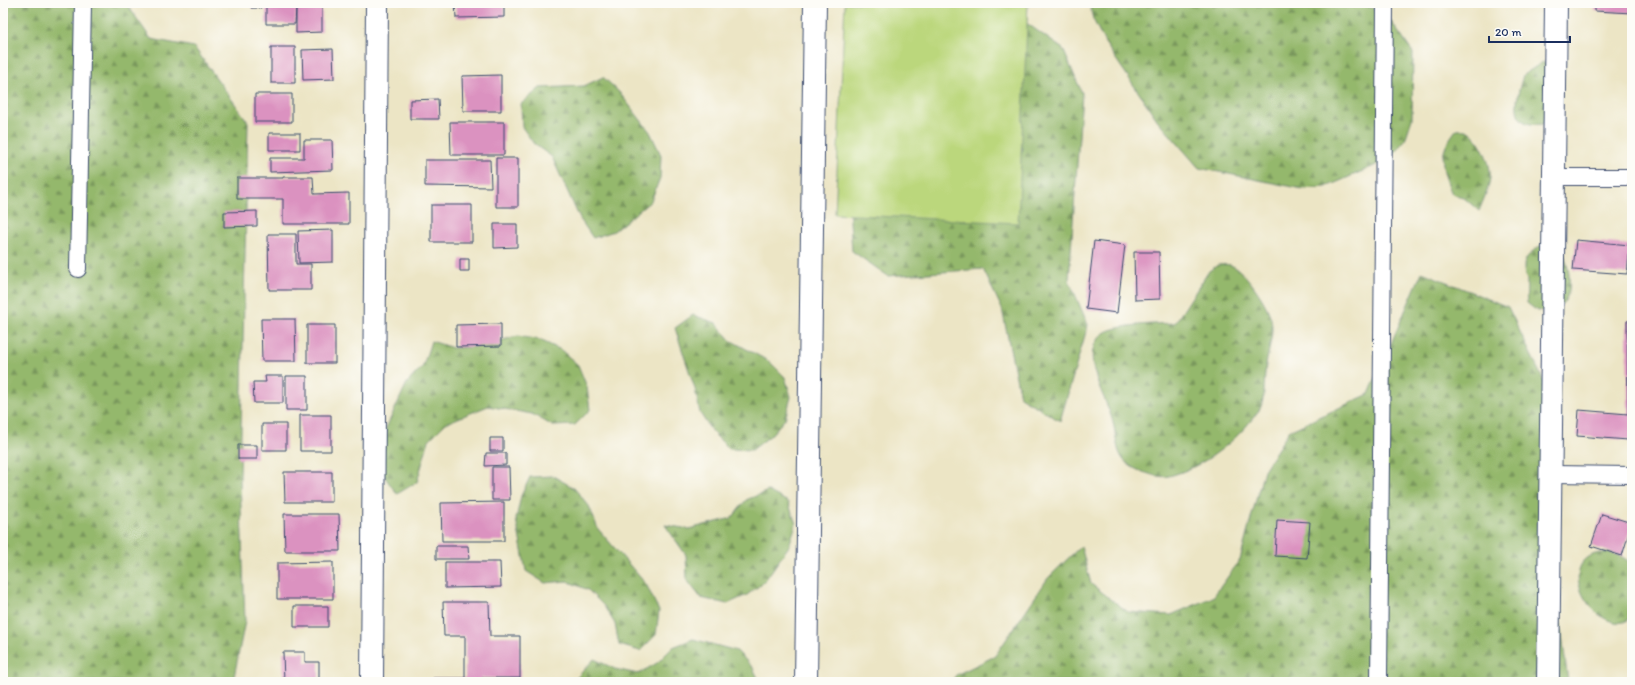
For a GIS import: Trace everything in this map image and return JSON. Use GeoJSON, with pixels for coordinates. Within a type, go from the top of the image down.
{"type":"FeatureCollection","features":[{"type":"Feature","properties":{"kind":"street"},"geometry":{"type":"LineString","coordinates":[[372,682],[377,3]]}},
{"type":"Feature","properties":{"kind":"street"},"geometry":{"type":"LineString","coordinates":[[806,682],[815,3]]}},
{"type":"Feature","properties":{"kind":"street"},"geometry":{"type":"LineString","coordinates":[[1548,682],[1556,3]]}},
{"type":"Feature","properties":{"kind":"lane"},"geometry":{"type":"LineString","coordinates":[[78,269],[83,3]]}},
{"type":"Feature","properties":{"kind":"lane"},"geometry":{"type":"LineString","coordinates":[[1379,682],[1385,3]]}},
{"type":"Feature","properties":{"kind":"lane"},"geometry":{"type":"LineString","coordinates":[[1554,176],[1632,176]]}},
{"type":"Feature","properties":{"kind":"lane"},"geometry":{"type":"LineString","coordinates":[[1550,474],[1632,474]]}},
{"type":"Feature","properties":{"kind":"green space"},"geometry":{"type":"Polygon","coordinates":[[[3,3],[126,3],[151,39],[194,47],[248,122],[240,479],[245,621],[233,682],[3,682],[3,3]]]}},
{"type":"Feature","properties":{"kind":"green space"},"geometry":{"type":"Polygon","coordinates":[[[845,3],[1028,3],[1018,223],[835,214],[845,3]]]}},
{"type":"Feature","properties":{"kind":"green space"},"geometry":{"type":"Polygon","coordinates":[[[1089,3],[1360,3],[1386,14],[1413,53],[1412,119],[1405,140],[1391,157],[1326,187],[1303,189],[1199,168],[1158,121],[1105,43],[1093,19],[1089,3]]]}},
{"type":"Feature","properties":{"kind":"green space"},"geometry":{"type":"Polygon","coordinates":[[[1025,22],[1063,49],[1082,93],[1069,280],[1088,325],[1060,421],[1020,397],[1002,309],[983,269],[888,276],[852,251],[849,206],[1005,193],[1023,149],[1005,107],[1025,22]]]}},
{"type":"Feature","properties":{"kind":"green space"},"geometry":{"type":"Polygon","coordinates":[[[1543,62],[1555,67],[1544,124],[1532,124],[1524,122],[1519,116],[1517,110],[1518,93],[1523,75],[1543,62]]]}},
{"type":"Feature","properties":{"kind":"green space"},"geometry":{"type":"Polygon","coordinates":[[[603,77],[619,92],[650,132],[661,155],[660,178],[651,201],[614,231],[593,238],[580,219],[552,157],[534,144],[522,127],[521,104],[540,88],[584,86],[603,77]]]}},
{"type":"Feature","properties":{"kind":"green space"},"geometry":{"type":"Polygon","coordinates":[[[1456,130],[1468,131],[1477,139],[1481,145],[1489,166],[1489,182],[1479,211],[1463,197],[1452,194],[1443,169],[1443,154],[1456,130]]]}},
{"type":"Feature","properties":{"kind":"green space"},"geometry":{"type":"Polygon","coordinates":[[[1543,244],[1563,252],[1570,280],[1568,294],[1561,305],[1537,311],[1527,303],[1527,280],[1524,271],[1524,264],[1527,257],[1543,244]]]}},
{"type":"Feature","properties":{"kind":"green space"},"geometry":{"type":"Polygon","coordinates":[[[1218,265],[1230,265],[1236,268],[1249,280],[1261,297],[1271,319],[1272,332],[1266,366],[1262,404],[1260,409],[1236,437],[1216,454],[1204,461],[1193,467],[1166,477],[1143,472],[1133,468],[1126,462],[1118,450],[1114,425],[1095,373],[1093,351],[1096,341],[1104,333],[1118,328],[1138,325],[1175,323],[1209,271],[1218,265]]]}},
{"type":"Feature","properties":{"kind":"green space"},"geometry":{"type":"Polygon","coordinates":[[[1422,272],[1508,307],[1550,394],[1549,533],[1568,682],[951,682],[956,675],[995,656],[1048,578],[1081,546],[1091,584],[1128,612],[1171,615],[1213,597],[1240,560],[1264,470],[1289,431],[1369,394],[1422,272]]]}},
{"type":"Feature","properties":{"kind":"green space"},"geometry":{"type":"Polygon","coordinates":[[[693,315],[716,323],[730,340],[770,362],[785,377],[791,397],[785,419],[770,436],[752,450],[729,449],[712,432],[700,413],[695,389],[675,328],[693,315]]]}},
{"type":"Feature","properties":{"kind":"green space"},"geometry":{"type":"Polygon","coordinates":[[[518,336],[540,340],[561,350],[578,365],[587,387],[590,410],[575,425],[553,426],[532,414],[488,406],[446,423],[429,440],[417,482],[397,494],[384,476],[383,451],[386,428],[407,383],[423,366],[431,341],[453,348],[475,347],[518,336]]]}},
{"type":"Feature","properties":{"kind":"green space"},"geometry":{"type":"Polygon","coordinates":[[[553,476],[574,488],[589,506],[598,529],[646,584],[659,611],[656,635],[640,651],[619,645],[615,624],[604,606],[588,590],[567,581],[545,583],[526,571],[516,519],[521,496],[530,477],[553,476]]]}},
{"type":"Feature","properties":{"kind":"green space"},"geometry":{"type":"Polygon","coordinates":[[[768,491],[788,502],[796,524],[789,546],[764,582],[747,595],[727,604],[701,598],[687,580],[686,555],[665,525],[689,529],[732,518],[746,500],[768,491]]]}},
{"type":"Feature","properties":{"kind":"green space"},"geometry":{"type":"Polygon","coordinates":[[[1599,553],[1617,555],[1632,564],[1632,617],[1624,622],[1612,621],[1601,616],[1590,606],[1583,594],[1579,582],[1579,569],[1586,559],[1599,553]]]}},
{"type":"Feature","properties":{"kind":"green space"},"geometry":{"type":"Polygon","coordinates":[[[693,639],[737,651],[753,668],[760,682],[573,682],[594,659],[615,669],[638,674],[657,663],[673,647],[693,639]]]}},
{"type":"Feature","properties":{"kind":"building"},"geometry":{"type":"Polygon","coordinates":[[[251,3],[261,3],[261,8],[251,8],[251,3]]]}},
{"type":"Feature","properties":{"kind":"building"},"geometry":{"type":"Polygon","coordinates":[[[266,3],[295,3],[295,6],[322,5],[322,32],[296,33],[296,7],[295,24],[266,24],[266,3]]]}},
{"type":"Feature","properties":{"kind":"building"},"geometry":{"type":"Polygon","coordinates":[[[455,3],[504,3],[504,17],[456,18],[455,3]]]}},
{"type":"Feature","properties":{"kind":"building"},"geometry":{"type":"Polygon","coordinates":[[[1595,3],[1632,3],[1632,13],[1595,11],[1595,3]]]}},
{"type":"Feature","properties":{"kind":"building"},"geometry":{"type":"Polygon","coordinates":[[[271,47],[295,47],[295,83],[271,83],[271,47]]]}},
{"type":"Feature","properties":{"kind":"building"},"geometry":{"type":"Polygon","coordinates":[[[333,49],[334,79],[303,80],[302,50],[333,49]]]}},
{"type":"Feature","properties":{"kind":"building"},"geometry":{"type":"Polygon","coordinates":[[[501,75],[501,111],[463,111],[462,76],[501,75]]]}},
{"type":"Feature","properties":{"kind":"building"},"geometry":{"type":"Polygon","coordinates":[[[255,94],[292,94],[292,122],[255,122],[255,94]]]}},
{"type":"Feature","properties":{"kind":"building"},"geometry":{"type":"Polygon","coordinates":[[[438,99],[439,119],[410,119],[410,100],[438,99]]]}},
{"type":"Feature","properties":{"kind":"building"},"geometry":{"type":"Polygon","coordinates":[[[450,122],[504,122],[504,155],[451,155],[450,122]]]}},
{"type":"Feature","properties":{"kind":"building"},"geometry":{"type":"Polygon","coordinates":[[[269,133],[300,133],[300,150],[269,150],[269,133]]]}},
{"type":"Feature","properties":{"kind":"building"},"geometry":{"type":"Polygon","coordinates":[[[304,140],[332,140],[333,170],[270,172],[270,158],[304,158],[304,140]]]}},
{"type":"Feature","properties":{"kind":"building"},"geometry":{"type":"Polygon","coordinates":[[[496,158],[518,158],[518,207],[496,207],[496,158]]]}},
{"type":"Feature","properties":{"kind":"building"},"geometry":{"type":"Polygon","coordinates":[[[425,160],[490,160],[491,187],[425,186],[425,160]]]}},
{"type":"Feature","properties":{"kind":"building"},"geometry":{"type":"Polygon","coordinates":[[[313,177],[314,194],[349,193],[349,224],[283,224],[283,199],[237,199],[237,178],[313,177]]]}},
{"type":"Feature","properties":{"kind":"building"},"geometry":{"type":"Polygon","coordinates":[[[431,205],[472,205],[472,242],[431,242],[431,205]]]}},
{"type":"Feature","properties":{"kind":"building"},"geometry":{"type":"Polygon","coordinates":[[[257,211],[257,226],[224,227],[224,212],[257,211]]]}},
{"type":"Feature","properties":{"kind":"building"},"geometry":{"type":"Polygon","coordinates":[[[494,224],[517,224],[517,247],[494,248],[494,224]]]}},
{"type":"Feature","properties":{"kind":"building"},"geometry":{"type":"Polygon","coordinates":[[[333,230],[333,262],[299,263],[298,231],[333,230]]]}},
{"type":"Feature","properties":{"kind":"building"},"geometry":{"type":"Polygon","coordinates":[[[268,234],[296,234],[296,264],[311,264],[311,290],[269,290],[268,234]]]}},
{"type":"Feature","properties":{"kind":"building"},"geometry":{"type":"Polygon","coordinates":[[[1576,240],[1630,245],[1627,274],[1573,270],[1576,240]]]}},
{"type":"Feature","properties":{"kind":"building"},"geometry":{"type":"Polygon","coordinates":[[[1094,241],[1125,245],[1117,313],[1086,309],[1094,241]]]}},
{"type":"Feature","properties":{"kind":"building"},"geometry":{"type":"Polygon","coordinates":[[[1134,252],[1159,252],[1160,299],[1135,300],[1134,252]]]}},
{"type":"Feature","properties":{"kind":"building"},"geometry":{"type":"Polygon","coordinates":[[[460,259],[469,259],[469,271],[460,271],[460,259]]]}},
{"type":"Feature","properties":{"kind":"building"},"geometry":{"type":"Polygon","coordinates":[[[261,319],[295,319],[296,361],[262,361],[261,319]]]}},
{"type":"Feature","properties":{"kind":"building"},"geometry":{"type":"Polygon","coordinates":[[[1632,320],[1632,442],[1628,442],[1628,440],[1577,436],[1579,410],[1628,414],[1627,321],[1632,320]]]}},
{"type":"Feature","properties":{"kind":"building"},"geometry":{"type":"Polygon","coordinates":[[[501,324],[501,346],[456,347],[456,325],[501,324]]]}},
{"type":"Feature","properties":{"kind":"building"},"geometry":{"type":"Polygon","coordinates":[[[307,325],[335,325],[335,363],[307,363],[307,325]]]}},
{"type":"Feature","properties":{"kind":"building"},"geometry":{"type":"Polygon","coordinates":[[[265,376],[283,376],[283,403],[254,403],[253,382],[266,382],[265,376]]]}},
{"type":"Feature","properties":{"kind":"building"},"geometry":{"type":"Polygon","coordinates":[[[286,376],[307,376],[307,410],[286,410],[286,376]]]}},
{"type":"Feature","properties":{"kind":"building"},"geometry":{"type":"Polygon","coordinates":[[[300,415],[331,415],[331,451],[300,451],[300,415]]]}},
{"type":"Feature","properties":{"kind":"building"},"geometry":{"type":"Polygon","coordinates":[[[262,424],[286,424],[286,450],[262,450],[262,424]]]}},
{"type":"Feature","properties":{"kind":"building"},"geometry":{"type":"Polygon","coordinates":[[[490,438],[503,438],[503,451],[490,451],[490,438]]]}},
{"type":"Feature","properties":{"kind":"building"},"geometry":{"type":"Polygon","coordinates":[[[238,445],[257,445],[257,459],[238,459],[238,445]]]}},
{"type":"Feature","properties":{"kind":"building"},"geometry":{"type":"Polygon","coordinates":[[[486,453],[506,453],[506,465],[485,466],[486,453]]]}},
{"type":"Feature","properties":{"kind":"building"},"geometry":{"type":"Polygon","coordinates":[[[492,467],[509,467],[510,500],[492,500],[492,467]]]}},
{"type":"Feature","properties":{"kind":"building"},"geometry":{"type":"Polygon","coordinates":[[[284,472],[332,472],[332,502],[285,502],[284,472]]]}},
{"type":"Feature","properties":{"kind":"building"},"geometry":{"type":"Polygon","coordinates":[[[504,502],[504,541],[442,541],[441,503],[504,502]]]}},
{"type":"Feature","properties":{"kind":"building"},"geometry":{"type":"Polygon","coordinates":[[[284,514],[339,514],[340,551],[285,551],[284,514]]]}},
{"type":"Feature","properties":{"kind":"building"},"geometry":{"type":"Polygon","coordinates":[[[1602,514],[1632,523],[1622,556],[1591,546],[1602,514]]]}},
{"type":"Feature","properties":{"kind":"building"},"geometry":{"type":"Polygon","coordinates":[[[1277,520],[1310,522],[1307,558],[1275,556],[1277,520]]]}},
{"type":"Feature","properties":{"kind":"building"},"geometry":{"type":"Polygon","coordinates":[[[436,546],[468,546],[469,559],[436,559],[436,546]]]}},
{"type":"Feature","properties":{"kind":"building"},"geometry":{"type":"Polygon","coordinates":[[[333,562],[333,599],[277,599],[277,563],[333,562]]]}},
{"type":"Feature","properties":{"kind":"building"},"geometry":{"type":"Polygon","coordinates":[[[445,562],[500,562],[501,587],[445,588],[445,562]]]}},
{"type":"Feature","properties":{"kind":"building"},"geometry":{"type":"Polygon","coordinates":[[[443,602],[489,602],[490,636],[520,636],[520,678],[482,678],[482,682],[433,682],[433,678],[465,678],[465,636],[444,636],[443,602]]]}},
{"type":"Feature","properties":{"kind":"building"},"geometry":{"type":"Polygon","coordinates":[[[294,606],[328,606],[328,627],[294,627],[294,606]]]}},
{"type":"Feature","properties":{"kind":"building"},"geometry":{"type":"Polygon","coordinates":[[[283,652],[305,652],[305,662],[319,662],[319,682],[284,682],[283,652]]]}}]}
